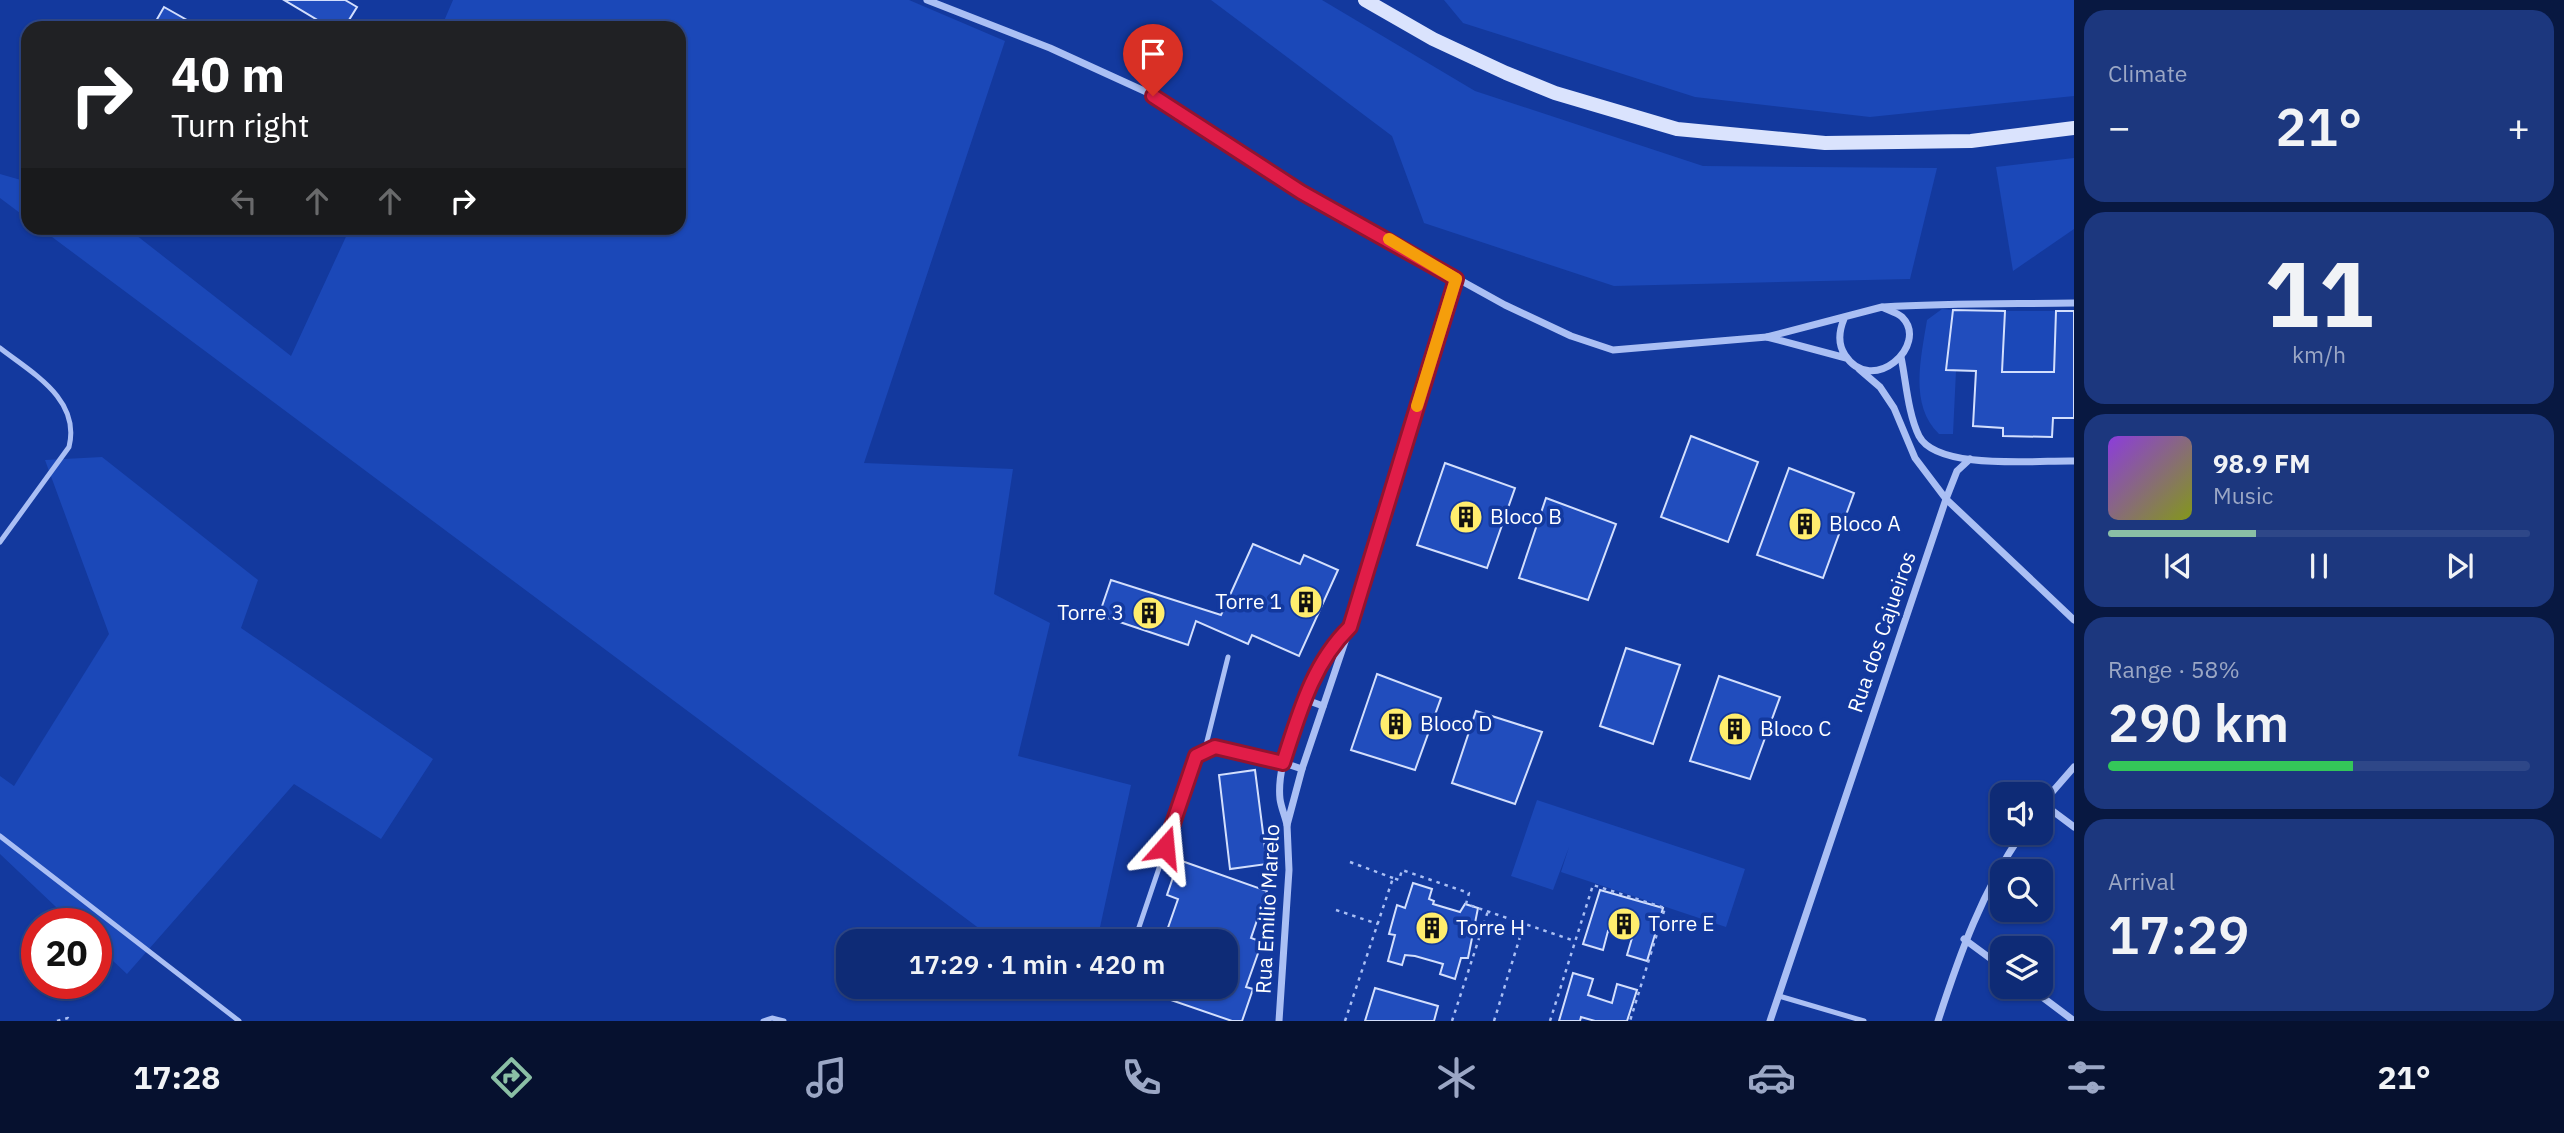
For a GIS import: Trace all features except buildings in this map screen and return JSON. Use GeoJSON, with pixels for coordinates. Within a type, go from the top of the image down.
{"type":"FeatureCollection","features":[{"type":"Feature","properties":{"kind":"street"},"geometry":{"type":"LineString","coordinates":[[927,0],[1050,48],[1153,96],[1301,192],[1456,279],[1571,336],[1613,350],[1767,337],[1882,307],[1969,302],[2013,305],[2074,303]]}},
{"type":"Feature","properties":{"kind":"street"},"geometry":{"type":"LineString","coordinates":[[1365,0],[1433,39],[1506,73],[1555,93],[1677,129],[1839,143],[1971,142],[2074,128]]}},
{"type":"Feature","properties":{"kind":"street","name":"Rua Emilio Marelo"},"geometry":{"type":"LineString","coordinates":[[1279,1021],[1289,870],[1287,825],[1302,769],[1350,627],[1456,279]]}},
{"type":"Feature","properties":{"kind":"street"},"geometry":{"type":"LineString","coordinates":[[1854,365],[1874,371],[1884,369],[1901,357],[1906,348],[1906,327],[1902,317],[1882,307]]}},
{"type":"Feature","properties":{"kind":"street"},"geometry":{"type":"LineString","coordinates":[[1844,319],[1839,339],[1846,358]]}},
{"type":"Feature","properties":{"kind":"street"},"geometry":{"type":"LineString","coordinates":[[1767,337],[1846,358],[1880,387],[1894,408],[1915,458],[1946,499],[2074,620]]}},
{"type":"Feature","properties":{"kind":"street"},"geometry":{"type":"LineString","coordinates":[[1901,357],[1919,436],[1931,451],[1970,459],[2074,461]]}},
{"type":"Feature","properties":{"kind":"street","name":"Rua dos Cajueiros"},"geometry":{"type":"LineString","coordinates":[[1770,1021],[1946,499],[1957,471],[1970,459]]}},
{"type":"Feature","properties":{"kind":"street"},"geometry":{"type":"LineString","coordinates":[[1287,825],[1279,797],[1283,763],[1304,699],[1330,646],[1350,627]]}},
{"type":"Feature","properties":{"kind":"street"},"geometry":{"type":"LineString","coordinates":[[1304,699],[1323,706]]}},
{"type":"Feature","properties":{"kind":"street"},"geometry":{"type":"LineString","coordinates":[[1283,763],[1302,769]]}},
{"type":"Feature","properties":{"kind":"street"},"geometry":{"type":"LineString","coordinates":[[2053,791],[2074,767]]}},
{"type":"Feature","properties":{"kind":"street"},"geometry":{"type":"LineString","coordinates":[[2053,813],[2074,828]]}},
{"type":"Feature","properties":{"kind":"street"},"geometry":{"type":"LineString","coordinates":[[1938,1021],[1965,939],[2004,859],[2014,845]]}},
{"type":"Feature","properties":{"kind":"street"},"geometry":{"type":"LineString","coordinates":[[1965,939],[1990,958]]}},
{"type":"Feature","properties":{"kind":"street"},"geometry":{"type":"LineString","coordinates":[[2045,999],[2074,1021]]}},
{"type":"Feature","properties":{"kind":"lane"},"geometry":{"type":"LineString","coordinates":[[0,348],[56,392],[69,416],[71,436],[69,447],[0,542]]}},
{"type":"Feature","properties":{"kind":"lane"},"geometry":{"type":"LineString","coordinates":[[1205,750],[1228,657]]}},
{"type":"Feature","properties":{"kind":"lane"},"geometry":{"type":"LineString","coordinates":[[1138,929],[1196,756],[1215,747],[1283,763]]}},
{"type":"Feature","properties":{"kind":"lane"},"geometry":{"type":"LineString","coordinates":[[0,836],[239,1021]]}},
{"type":"Feature","properties":{"kind":"lane"},"geometry":{"type":"LineString","coordinates":[[1779,996],[1864,1021]]}},
{"type":"Feature","properties":{"kind":"lane"},"geometry":{"type":"LineString","coordinates":[[763,1021],[772,1018],[784,1021]]}},
{"type":"Feature","properties":{"kind":"path"},"geometry":{"type":"LineString","coordinates":[[1350,862],[1399,880],[1402,870],[1469,893],[1466,904],[1575,941]]}},
{"type":"Feature","properties":{"kind":"path"},"geometry":{"type":"LineString","coordinates":[[1345,1021],[1393,878]]}},
{"type":"Feature","properties":{"kind":"path"},"geometry":{"type":"LineString","coordinates":[[1550,1021],[1593,885],[1665,908],[1630,1021]]}},
{"type":"Feature","properties":{"kind":"path"},"geometry":{"type":"LineString","coordinates":[[1336,910],[1378,924]]}},
{"type":"Feature","properties":{"kind":"path"},"geometry":{"type":"LineString","coordinates":[[1452,1021],[1488,911]]}},
{"type":"Feature","properties":{"kind":"path"},"geometry":{"type":"LineString","coordinates":[[1494,1021],[1524,924]]}},
{"type":"Feature","properties":{"kind":"path"},"geometry":{"type":"LineString","coordinates":[[57,1021],[68,1018],[71,1021]]}},
{"type":"Feature","properties":{"kind":"shaded area"},"geometry":{"type":"Polygon","coordinates":[[[453,0],[909,0],[1005,41],[864,463],[1013,469],[994,594],[1050,623],[1018,756],[1131,785],[1100,929],[980,929],[49,235],[136,235],[291,356],[347,235],[686,235],[686,21],[444,21],[453,0]]]}},
{"type":"Feature","properties":{"kind":"shaded area"},"geometry":{"type":"Polygon","coordinates":[[[1211,0],[1322,0],[1475,91],[1703,166],[1937,168],[1910,279],[1614,286],[1424,223],[1392,136],[1211,0]]]}},
{"type":"Feature","properties":{"kind":"shaded area"},"geometry":{"type":"Polygon","coordinates":[[[1444,0],[2074,0],[2074,96],[1870,117],[1695,97],[1463,23],[1444,0]]]}},
{"type":"Feature","properties":{"kind":"shaded area"},"geometry":{"type":"Polygon","coordinates":[[[2074,158],[2074,229],[2013,271],[1996,167],[2074,158]]]}},
{"type":"Feature","properties":{"kind":"shaded area"},"geometry":{"type":"Polygon","coordinates":[[[0,174],[21,180],[21,214],[0,198],[0,174]]]}},
{"type":"Feature","properties":{"kind":"shaded area"},"geometry":{"type":"Polygon","coordinates":[[[1942,309],[1953,310],[1946,370],[1956,371],[1953,434],[1939,434],[1930,422],[1920,395],[1920,365],[1927,320],[1942,309]]]}},
{"type":"Feature","properties":{"kind":"shaded area"},"geometry":{"type":"Polygon","coordinates":[[[2005,311],[2056,311],[2054,372],[2002,372],[2005,311]]]}},
{"type":"Feature","properties":{"kind":"shaded area"},"geometry":{"type":"Polygon","coordinates":[[[102,457],[258,580],[241,628],[433,759],[381,839],[294,784],[127,974],[112,960],[112,908],[57,908],[0,854],[0,776],[14,786],[109,634],[45,460],[102,457]]]}},
{"type":"Feature","properties":{"kind":"shaded area"},"geometry":{"type":"Polygon","coordinates":[[[1537,800],[1745,869],[1726,927],[1561,872],[1569,847],[1553,890],[1511,876],[1537,800]]]}},
{"type":"Feature","properties":{"kind":"slow traffic"},"geometry":{"type":"LineString","coordinates":[[1389,239],[1456,279],[1417,406]]}},
{"type":"Feature","properties":{"kind":"place","name":"Bloco B"},"geometry":{"type":"Point","coordinates":[1466,517]}},
{"type":"Feature","properties":{"kind":"place","name":"Bloco A"},"geometry":{"type":"Point","coordinates":[1805,524]}},
{"type":"Feature","properties":{"kind":"place","name":"Torre 1"},"geometry":{"type":"Point","coordinates":[1306,602]}},
{"type":"Feature","properties":{"kind":"place","name":"Torre 3"},"geometry":{"type":"Point","coordinates":[1149,613]}},
{"type":"Feature","properties":{"kind":"place","name":"Bloco D"},"geometry":{"type":"Point","coordinates":[1396,724]}},
{"type":"Feature","properties":{"kind":"place","name":"Bloco C"},"geometry":{"type":"Point","coordinates":[1735,729]}},
{"type":"Feature","properties":{"kind":"place","name":"Torre E"},"geometry":{"type":"Point","coordinates":[1624,924]}},
{"type":"Feature","properties":{"kind":"place","name":"Torre H"},"geometry":{"type":"Point","coordinates":[1432,928]}},
{"type":"Feature","properties":{"kind":"route"},"geometry":{"type":"LineString","coordinates":[[1153,96],[1301,192],[1456,279],[1350,627],[1330,646],[1304,699],[1283,763],[1215,747],[1196,756],[1165,847]]}}]}
